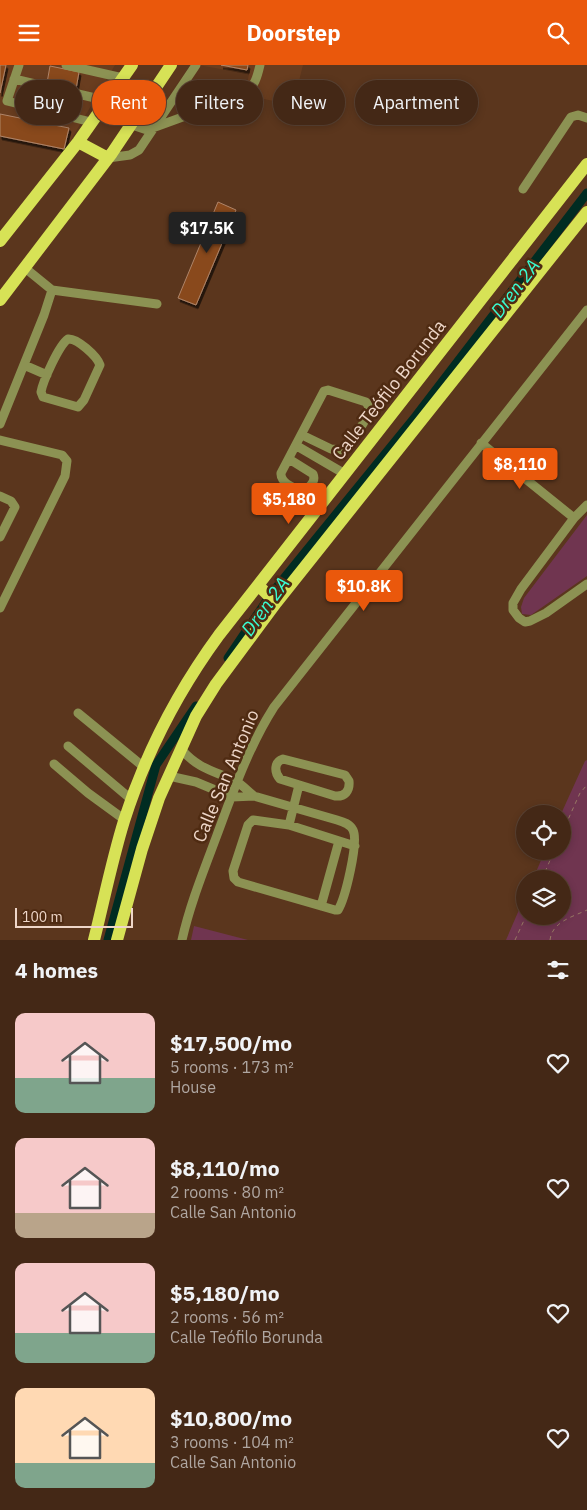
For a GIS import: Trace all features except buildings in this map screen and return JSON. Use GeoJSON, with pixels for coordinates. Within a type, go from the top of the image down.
{"type":"FeatureCollection","features":[{"type":"Feature","properties":{"kind":"main road"},"geometry":{"type":"LineString","coordinates":[[124,78],[132,65]]}},
{"type":"Feature","properties":{"kind":"main road"},"geometry":{"type":"LineString","coordinates":[[161,80],[171,65]]}},
{"type":"Feature","properties":{"kind":"main road"},"geometry":{"type":"LineString","coordinates":[[0,241],[92,122]]}},
{"type":"Feature","properties":{"kind":"main road"},"geometry":{"type":"LineString","coordinates":[[0,300],[132,125]]}},
{"type":"Feature","properties":{"kind":"main road"},"geometry":{"type":"LineString","coordinates":[[78,141],[108,158]]}},
{"type":"Feature","properties":{"kind":"main road","name":"Calle Teófilo Borunda"},"geometry":{"type":"LineString","coordinates":[[94,940],[125,820],[132,800],[163,727],[194,671],[219,635],[261,588],[345,474],[587,164]]}},
{"type":"Feature","properties":{"kind":"main road"},"geometry":{"type":"LineString","coordinates":[[117,940],[142,849],[168,776],[196,716],[216,684],[274,602],[587,212]]}},
{"type":"Feature","properties":{"kind":"main road"},"geometry":{"type":"LineString","coordinates":[[261,588],[274,602]]}},
{"type":"Feature","properties":{"kind":"street"},"geometry":{"type":"LineString","coordinates":[[19,65],[4,100],[92,122]]}},
{"type":"Feature","properties":{"kind":"street"},"geometry":{"type":"LineString","coordinates":[[66,65],[124,78]]}},
{"type":"Feature","properties":{"kind":"street"},"geometry":{"type":"LineString","coordinates":[[108,158],[130,155],[139,150],[196,65]]}},
{"type":"Feature","properties":{"kind":"street"},"geometry":{"type":"LineString","coordinates":[[132,125],[145,130],[153,128],[244,95],[256,81],[260,65]]}},
{"type":"Feature","properties":{"kind":"street"},"geometry":{"type":"LineString","coordinates":[[14,79],[92,97]]}},
{"type":"Feature","properties":{"kind":"street"},"geometry":{"type":"LineString","coordinates":[[523,189],[571,117],[578,115],[587,118]]}},
{"type":"Feature","properties":{"kind":"street"},"geometry":{"type":"LineString","coordinates":[[24,268],[52,290],[157,304]]}},
{"type":"Feature","properties":{"kind":"street"},"geometry":{"type":"LineString","coordinates":[[0,424],[44,315],[52,290]]}},
{"type":"Feature","properties":{"kind":"street","name":"Calle San Antonio"},"geometry":{"type":"LineString","coordinates":[[182,940],[191,905],[232,797],[262,726],[274,707],[480,443],[587,310]]}},
{"type":"Feature","properties":{"kind":"street"},"geometry":{"type":"LineString","coordinates":[[68,339],[74,339],[98,359],[100,365],[84,400],[78,407],[44,397],[41,390],[47,375],[65,340],[68,339]]}},
{"type":"Feature","properties":{"kind":"street"},"geometry":{"type":"LineString","coordinates":[[24,365],[47,375]]}},
{"type":"Feature","properties":{"kind":"street"},"geometry":{"type":"LineString","coordinates":[[290,459],[317,401],[326,390],[366,402],[368,405],[369,412],[343,450],[331,449],[302,435]]}},
{"type":"Feature","properties":{"kind":"street"},"geometry":{"type":"LineString","coordinates":[[0,440],[62,455],[67,461],[65,476],[0,608]]}},
{"type":"Feature","properties":{"kind":"street"},"geometry":{"type":"LineString","coordinates":[[480,443],[574,518]]}},
{"type":"Feature","properties":{"kind":"street"},"geometry":{"type":"LineString","coordinates":[[297,446],[345,474]]}},
{"type":"Feature","properties":{"kind":"street"},"geometry":{"type":"LineString","coordinates":[[0,496],[11,501],[15,507],[0,537]]}},
{"type":"Feature","properties":{"kind":"street"},"geometry":{"type":"LineString","coordinates":[[587,505],[574,518],[516,597],[513,603],[513,610],[525,622],[530,621],[546,613],[587,583]]}},
{"type":"Feature","properties":{"kind":"street"},"geometry":{"type":"LineString","coordinates":[[78,713],[145,768]]}},
{"type":"Feature","properties":{"kind":"street"},"geometry":{"type":"LineString","coordinates":[[68,746],[132,800]]}},
{"type":"Feature","properties":{"kind":"street"},"geometry":{"type":"LineString","coordinates":[[181,749],[188,757],[205,769],[238,782],[254,796]]}},
{"type":"Feature","properties":{"kind":"street"},"geometry":{"type":"LineString","coordinates":[[287,759],[341,773],[348,777],[349,785],[347,793],[339,796],[299,785],[280,779],[277,776],[276,767],[280,760],[287,759]]}},
{"type":"Feature","properties":{"kind":"street"},"geometry":{"type":"LineString","coordinates":[[54,764],[88,793],[125,820]]}},
{"type":"Feature","properties":{"kind":"street"},"geometry":{"type":"LineString","coordinates":[[168,776],[196,782],[232,797],[254,796],[293,807],[347,824],[354,833],[355,846],[348,876],[339,908],[336,910],[238,883],[234,878],[233,871],[248,825],[253,820],[289,825],[355,846]]}},
{"type":"Feature","properties":{"kind":"street"},"geometry":{"type":"LineString","coordinates":[[289,825],[299,785]]}},
{"type":"Feature","properties":{"kind":"street"},"geometry":{"type":"LineString","coordinates":[[322,906],[339,841]]}},
{"type":"Feature","properties":{"kind":"street"},"geometry":{"type":"LineString","coordinates":[[330,872],[348,876]]}},
{"type":"Feature","properties":{"kind":"path"},"geometry":{"type":"LineString","coordinates":[[571,813],[580,793],[587,785]]}},
{"type":"Feature","properties":{"kind":"path"},"geometry":{"type":"LineString","coordinates":[[550,940],[551,933],[560,923],[587,910]]}},
{"type":"Feature","properties":{"kind":"path"},"geometry":{"type":"LineString","coordinates":[[515,940],[522,925]]}},
{"type":"Feature","properties":{"kind":"shaded area"},"geometry":{"type":"Polygon","coordinates":[[[0,65],[115,65],[106,80],[92,80],[92,104],[82,121],[82,80],[15,80],[15,125],[80,125],[65,150],[0,136],[0,65]]]}},
{"type":"Feature","properties":{"kind":"shaded area"},"geometry":{"type":"Polygon","coordinates":[[[198,65],[303,65],[299,80],[273,80],[273,101],[263,99],[263,80],[248,80],[249,74],[198,65]]]}},
{"type":"Feature","properties":{"kind":"shaded area"},"geometry":{"type":"Polygon","coordinates":[[[587,515],[587,576],[531,615],[522,614],[521,607],[524,598],[587,515]]]}},
{"type":"Feature","properties":{"kind":"shaded area"},"geometry":{"type":"Polygon","coordinates":[[[587,760],[587,940],[506,940],[516,917],[516,925],[571,925],[571,870],[537,870],[541,860],[571,860],[571,805],[565,805],[587,760]]]}},
{"type":"Feature","properties":{"kind":"shaded area"},"geometry":{"type":"Polygon","coordinates":[[[194,926],[248,940],[191,940],[194,926]]]}},
{"type":"Feature","properties":{"kind":"waterway","name":"Dren 2A"},"geometry":{"type":"LineString","coordinates":[[228,658],[272,593],[416,416],[587,193]]}},
{"type":"Feature","properties":{"kind":"waterway","name":"Dren 2A"},"geometry":{"type":"LineString","coordinates":[[108,940],[156,765],[196,706]]}}]}
